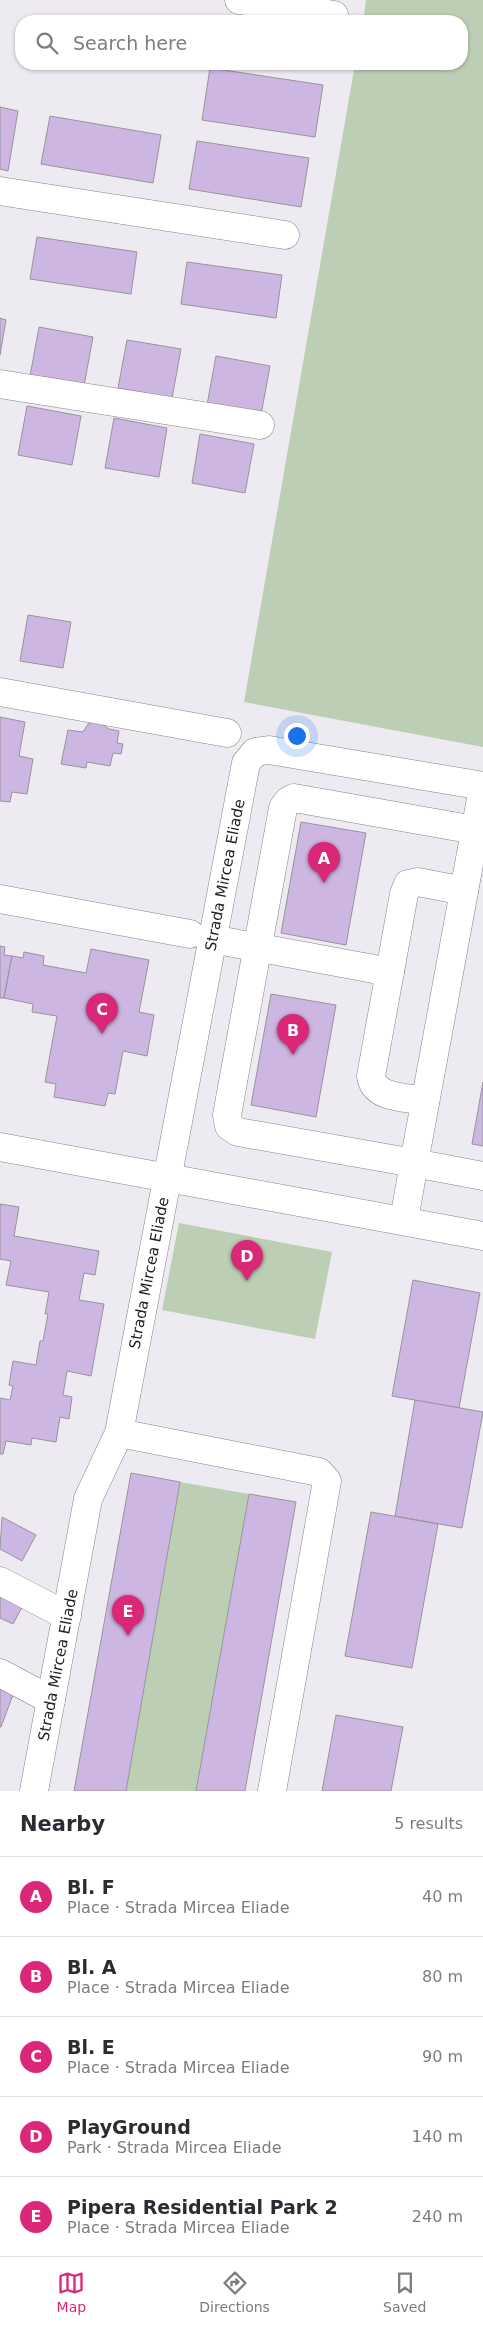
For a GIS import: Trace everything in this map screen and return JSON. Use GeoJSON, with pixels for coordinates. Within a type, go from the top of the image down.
{"type":"FeatureCollection","features":[{"type":"Feature","properties":{"kind":"street"},"geometry":{"type":"LineString","coordinates":[[239,0],[328,15]]}},
{"type":"Feature","properties":{"kind":"street"},"geometry":{"type":"LineString","coordinates":[[0,191],[285,235]]}},
{"type":"Feature","properties":{"kind":"street"},"geometry":{"type":"LineString","coordinates":[[0,384],[260,424]]}},
{"type":"Feature","properties":{"kind":"street"},"geometry":{"type":"LineString","coordinates":[[0,692],[227,733]]}},
{"type":"Feature","properties":{"kind":"street","name":"Strada Mircea Eliade"},"geometry":{"type":"LineString","coordinates":[[34,1791],[88,1499],[119,1433],[168,1177],[201,936],[246,763],[255,752],[269,750],[483,787]]}},
{"type":"Feature","properties":{"kind":"street"},"geometry":{"type":"LineString","coordinates":[[404,1220],[464,891],[479,831],[483,787]]}},
{"type":"Feature","properties":{"kind":"street"},"geometry":{"type":"LineString","coordinates":[[479,831],[294,798],[288,801],[283,808],[227,1115],[229,1126],[238,1132],[483,1176]]}},
{"type":"Feature","properties":{"kind":"street"},"geometry":{"type":"LineString","coordinates":[[425,1101],[380,1092],[372,1085],[371,1076],[404,894],[408,884],[418,882],[464,891]]}},
{"type":"Feature","properties":{"kind":"street"},"geometry":{"type":"LineString","coordinates":[[0,899],[390,972]]}},
{"type":"Feature","properties":{"kind":"street"},"geometry":{"type":"LineString","coordinates":[[0,1146],[483,1236]]}},
{"type":"Feature","properties":{"kind":"street"},"geometry":{"type":"LineString","coordinates":[[119,1433],[319,1472],[327,1481],[272,1791]]}},
{"type":"Feature","properties":{"kind":"street"},"geometry":{"type":"LineString","coordinates":[[0,1581],[67,1616]]}},
{"type":"Feature","properties":{"kind":"street"},"geometry":{"type":"LineString","coordinates":[[0,1673],[51,1700]]}},
{"type":"Feature","properties":{"kind":"green space"},"geometry":{"type":"Polygon","coordinates":[[[366,0],[483,0],[483,747],[244,702],[354,70],[468,70],[468,15],[364,15],[366,0]]]}},
{"type":"Feature","properties":{"kind":"green space"},"geometry":{"type":"Polygon","coordinates":[[[179,1223],[332,1252],[315,1339],[162,1310],[179,1223]]]}},
{"type":"Feature","properties":{"kind":"green space"},"geometry":{"type":"Polygon","coordinates":[[[180,1482],[249,1494],[196,1791],[126,1791],[180,1482]]]}},
{"type":"Feature","properties":{"kind":"building"},"geometry":{"type":"Polygon","coordinates":[[[210,70],[223,70],[323,85],[315,137],[202,120],[210,70]]]}},
{"type":"Feature","properties":{"kind":"building"},"geometry":{"type":"Polygon","coordinates":[[[0,107],[18,111],[8,171],[0,169],[0,107]]]}},
{"type":"Feature","properties":{"kind":"building"},"geometry":{"type":"Polygon","coordinates":[[[50,116],[161,135],[153,183],[41,164],[50,116]]]}},
{"type":"Feature","properties":{"kind":"building"},"geometry":{"type":"Polygon","coordinates":[[[197,141],[309,158],[301,207],[189,189],[197,141]]]}},
{"type":"Feature","properties":{"kind":"building"},"geometry":{"type":"Polygon","coordinates":[[[37,237],[137,252],[131,294],[30,279],[37,237]]]}},
{"type":"Feature","properties":{"kind":"building"},"geometry":{"type":"Polygon","coordinates":[[[187,262],[282,275],[276,318],[181,304],[187,262]]]}},
{"type":"Feature","properties":{"kind":"building"},"geometry":{"type":"Polygon","coordinates":[[[0,318],[6,320],[0,355],[0,318]]]}},
{"type":"Feature","properties":{"kind":"building"},"geometry":{"type":"Polygon","coordinates":[[[39,327],[93,337],[84,386],[30,376],[39,327]]]}},
{"type":"Feature","properties":{"kind":"building"},"geometry":{"type":"Polygon","coordinates":[[[127,340],[181,349],[172,398],[118,388],[127,340]]]}},
{"type":"Feature","properties":{"kind":"building"},"geometry":{"type":"Polygon","coordinates":[[[216,356],[270,366],[261,415],[207,405],[216,356]]]}},
{"type":"Feature","properties":{"kind":"building"},"geometry":{"type":"Polygon","coordinates":[[[27,406],[81,416],[72,465],[18,455],[27,406]]]}},
{"type":"Feature","properties":{"kind":"building"},"geometry":{"type":"Polygon","coordinates":[[[114,418],[167,428],[159,477],[105,468],[114,418]]]}},
{"type":"Feature","properties":{"kind":"building"},"geometry":{"type":"Polygon","coordinates":[[[200,434],[254,444],[245,493],[192,483],[200,434]]]}},
{"type":"Feature","properties":{"kind":"building"},"geometry":{"type":"Polygon","coordinates":[[[28,615],[71,622],[63,668],[20,661],[28,615]]]}},
{"type":"Feature","properties":{"kind":"building"},"geometry":{"type":"Polygon","coordinates":[[[0,717],[25,722],[19,756],[33,759],[27,794],[12,792],[10,802],[0,801],[0,717]]]}},
{"type":"Feature","properties":{"kind":"building"},"geometry":{"type":"Polygon","coordinates":[[[93,722],[119,731],[117,743],[123,744],[121,754],[113,753],[110,766],[87,762],[86,768],[61,764],[68,730],[83,732],[88,724],[93,722]]]}},
{"type":"Feature","properties":{"kind":"building"},"geometry":{"type":"Polygon","coordinates":[[[301,822],[366,833],[346,945],[281,933],[301,822]]]}},
{"type":"Feature","properties":{"kind":"building"},"geometry":{"type":"Polygon","coordinates":[[[0,946],[5,947],[4,955],[12,956],[4,998],[0,998],[0,946]]]}},
{"type":"Feature","properties":{"kind":"building"},"geometry":{"type":"Polygon","coordinates":[[[91,949],[149,960],[139,1012],[154,1015],[147,1056],[123,1051],[115,1094],[108,1093],[105,1106],[54,1097],[56,1084],[45,1082],[57,1016],[32,1012],[33,1004],[4,998],[12,956],[23,958],[24,952],[44,956],[43,965],[86,973],[91,949]]]}},
{"type":"Feature","properties":{"kind":"building"},"geometry":{"type":"Polygon","coordinates":[[[271,994],[336,1005],[316,1117],[251,1105],[271,994]]]}},
{"type":"Feature","properties":{"kind":"building"},"geometry":{"type":"Polygon","coordinates":[[[483,1082],[483,1146],[472,1144],[483,1082]]]}},
{"type":"Feature","properties":{"kind":"building"},"geometry":{"type":"Polygon","coordinates":[[[0,1204],[19,1207],[14,1236],[99,1251],[95,1275],[84,1273],[79,1300],[104,1304],[91,1376],[67,1371],[63,1395],[72,1397],[69,1419],[60,1417],[56,1442],[32,1438],[31,1445],[6,1441],[3,1454],[0,1454],[0,1398],[10,1400],[13,1386],[9,1385],[13,1361],[36,1365],[40,1341],[43,1341],[48,1314],[45,1314],[49,1292],[6,1285],[11,1261],[0,1259],[0,1204]]]}},
{"type":"Feature","properties":{"kind":"building"},"geometry":{"type":"Polygon","coordinates":[[[413,1280],[480,1293],[459,1408],[392,1396],[413,1280]]]}},
{"type":"Feature","properties":{"kind":"building"},"geometry":{"type":"Polygon","coordinates":[[[415,1400],[483,1412],[462,1528],[395,1516],[415,1400]]]}},
{"type":"Feature","properties":{"kind":"building"},"geometry":{"type":"Polygon","coordinates":[[[131,1473],[180,1482],[126,1791],[74,1791],[131,1473]]]}},
{"type":"Feature","properties":{"kind":"building"},"geometry":{"type":"Polygon","coordinates":[[[249,1494],[296,1502],[245,1791],[196,1791],[249,1494]]]}},
{"type":"Feature","properties":{"kind":"building"},"geometry":{"type":"Polygon","coordinates":[[[371,1512],[438,1524],[412,1668],[345,1656],[371,1512]]]}},
{"type":"Feature","properties":{"kind":"building"},"geometry":{"type":"Polygon","coordinates":[[[2,1517],[36,1535],[22,1561],[0,1549],[2,1517]]]}},
{"type":"Feature","properties":{"kind":"building"},"geometry":{"type":"Polygon","coordinates":[[[0,1584],[27,1598],[13,1624],[0,1618],[0,1584]]]}},
{"type":"Feature","properties":{"kind":"building"},"geometry":{"type":"Polygon","coordinates":[[[0,1688],[14,1692],[1,1727],[0,1727],[0,1688]]]}},
{"type":"Feature","properties":{"kind":"building"},"geometry":{"type":"Polygon","coordinates":[[[336,1715],[403,1727],[391,1791],[322,1791],[336,1715]]]}},
{"type":"Feature","properties":{"kind":"place","name":"Bl. F"},"geometry":{"type":"Point","coordinates":[324,883]}},
{"type":"Feature","properties":{"kind":"place","name":"Bl. E"},"geometry":{"type":"Point","coordinates":[102,1034]}},
{"type":"Feature","properties":{"kind":"place","name":"Bl. A"},"geometry":{"type":"Point","coordinates":[293,1055]}},
{"type":"Feature","properties":{"kind":"place","name":"PlayGround"},"geometry":{"type":"Point","coordinates":[247,1281]}},
{"type":"Feature","properties":{"kind":"place","name":"Pipera Residential Park 2"},"geometry":{"type":"Point","coordinates":[128,1636]}}]}
